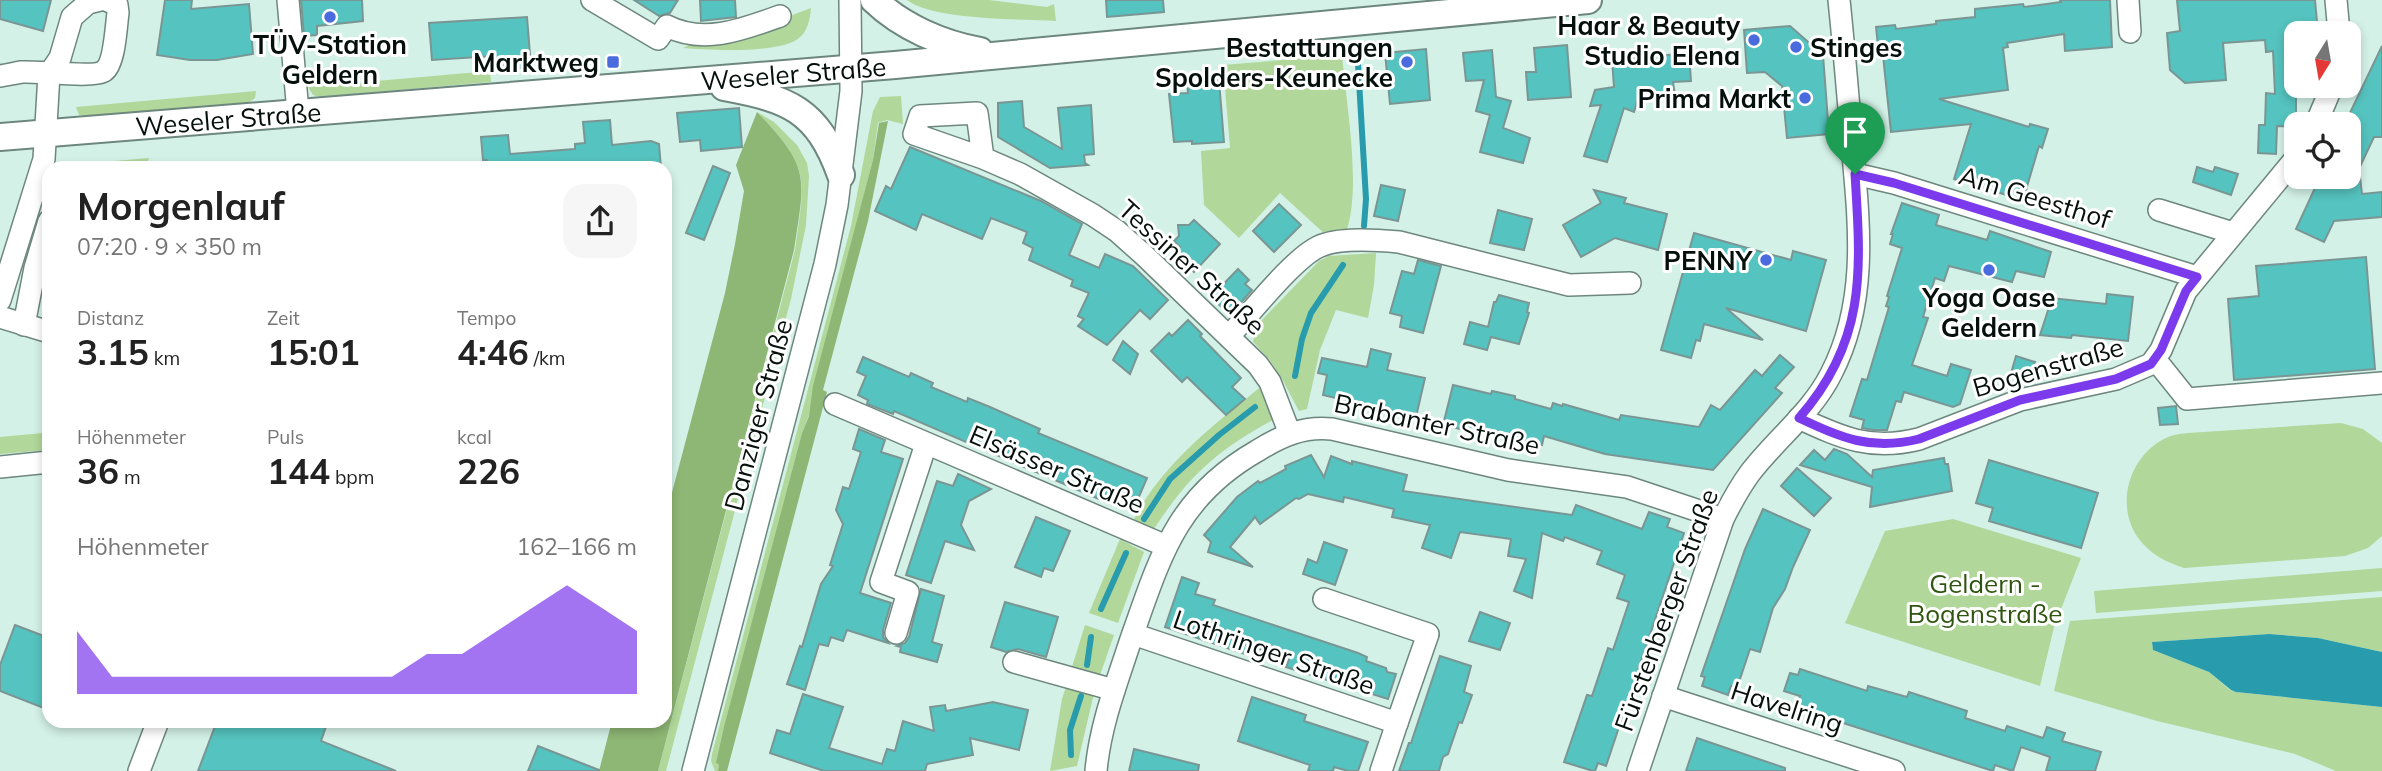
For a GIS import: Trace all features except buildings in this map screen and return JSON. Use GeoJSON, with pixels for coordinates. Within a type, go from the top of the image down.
{"type":"FeatureCollection","features":[{"type":"Feature","properties":{"kind":"main road"},"geometry":{"type":"LineString","coordinates":[[874,0],[910,27],[965,48],[999,54]]}},
{"type":"Feature","properties":{"kind":"main road","name":"Weseler Straße"},"geometry":{"type":"LineString","coordinates":[[0,137],[851,69],[1588,0]]}},
{"type":"Feature","properties":{"kind":"main road"},"geometry":{"type":"LineString","coordinates":[[681,82],[743,90],[792,105],[803,112],[821,134],[841,175]]}},
{"type":"Feature","properties":{"kind":"street"},"geometry":{"type":"LineString","coordinates":[[288,0],[298,112]]}},
{"type":"Feature","properties":{"kind":"street"},"geometry":{"type":"LineString","coordinates":[[592,0],[658,39],[667,26],[693,35],[738,32],[780,16]]}},
{"type":"Feature","properties":{"kind":"street","name":"Danziger Straße"},"geometry":{"type":"LineString","coordinates":[[693,771],[812,321],[832,229],[841,175],[851,69],[850,0]]}},
{"type":"Feature","properties":{"kind":"street","name":"Fürstenberger Straße"},"geometry":{"type":"LineString","coordinates":[[1638,771],[1723,519],[1736,493],[1752,471],[1817,397],[1830,376],[1852,323],[1860,264],[1855,174],[1839,0]]}},
{"type":"Feature","properties":{"kind":"street"},"geometry":{"type":"LineString","coordinates":[[2128,0],[2130,32]]}},
{"type":"Feature","properties":{"kind":"street"},"geometry":{"type":"LineString","coordinates":[[2336,0],[2338,21]]}},
{"type":"Feature","properties":{"kind":"street"},"geometry":{"type":"LineString","coordinates":[[0,76],[24,72],[49,74],[77,72],[92,75],[104,71],[110,61],[117,23],[110,1],[88,3],[72,17],[60,58],[49,74],[43,161]]}},
{"type":"Feature","properties":{"kind":"street","name":"Tessiner Straße"},"geometry":{"type":"LineString","coordinates":[[982,158],[1057,193],[1117,232],[1258,365],[1270,382],[1290,434]]}},
{"type":"Feature","properties":{"kind":"street"},"geometry":{"type":"LineString","coordinates":[[0,300],[7,254],[42,164]]}},
{"type":"Feature","properties":{"kind":"street","name":"Bogenstraße"},"geometry":{"type":"LineString","coordinates":[[1799,418],[1827,431],[1870,444],[1901,443],[1919,439],[2020,400],[2140,370],[2161,350],[2186,291],[2284,172]]}},
{"type":"Feature","properties":{"kind":"street","name":"Am Geesthof"},"geometry":{"type":"LineString","coordinates":[[1855,174],[1894,183],[2197,277]]}},
{"type":"Feature","properties":{"kind":"street"},"geometry":{"type":"LineString","coordinates":[[2159,210],[2233,233]]}},
{"type":"Feature","properties":{"kind":"street"},"geometry":{"type":"LineString","coordinates":[[1229,336],[1293,267],[1311,251],[1332,243],[1381,240],[1399,242],[1569,285],[1630,282]]}},
{"type":"Feature","properties":{"kind":"street"},"geometry":{"type":"LineString","coordinates":[[24,325],[42,244]]}},
{"type":"Feature","properties":{"kind":"street"},"geometry":{"type":"LineString","coordinates":[[0,317],[42,330]]}},
{"type":"Feature","properties":{"kind":"street"},"geometry":{"type":"LineString","coordinates":[[2154,359],[2187,400],[2382,383]]}},
{"type":"Feature","properties":{"kind":"street","name":"Elsässer Straße"},"geometry":{"type":"LineString","coordinates":[[835,404],[1166,546]]}},
{"type":"Feature","properties":{"kind":"street","name":"Brabanter Straße"},"geometry":{"type":"LineString","coordinates":[[1096,771],[1104,719],[1166,546],[1178,524],[1209,484],[1226,469],[1274,440],[1317,428],[1332,429],[1508,470],[1626,487],[1723,519]]}},
{"type":"Feature","properties":{"kind":"street","name":"Elsässer Straße"},"geometry":{"type":"LineString","coordinates":[[896,632],[908,592],[881,582],[926,444]]}},
{"type":"Feature","properties":{"kind":"street"},"geometry":{"type":"LineString","coordinates":[[0,467],[42,464]]}},
{"type":"Feature","properties":{"kind":"street","name":"Lothringer Straße"},"geometry":{"type":"LineString","coordinates":[[1324,599],[1428,634],[1381,771]]}},
{"type":"Feature","properties":{"kind":"street","name":"Lothringer Straße"},"geometry":{"type":"LineString","coordinates":[[1133,634],[1396,723]]}},
{"type":"Feature","properties":{"kind":"street"},"geometry":{"type":"LineString","coordinates":[[1014,662],[1114,690]]}},
{"type":"Feature","properties":{"kind":"street","name":"Havelring"},"geometry":{"type":"LineString","coordinates":[[1663,696],[1894,771]]}},
{"type":"Feature","properties":{"kind":"street"},"geometry":{"type":"LineString","coordinates":[[139,771],[155,728]]}},
{"type":"Feature","properties":{"kind":"green space"},"geometry":{"type":"Polygon","coordinates":[[[907,0],[989,0],[1047,7],[1054,4],[1056,21],[956,15],[919,7],[907,0]]]}},
{"type":"Feature","properties":{"kind":"green space"},"geometry":{"type":"Polygon","coordinates":[[[811,8],[805,32],[790,43],[743,50],[683,48],[703,38],[739,35],[811,8]]]}},
{"type":"Feature","properties":{"kind":"green space"},"geometry":{"type":"Polygon","coordinates":[[[1342,55],[1353,170],[1351,214],[1346,232],[1327,236],[1280,193],[1239,238],[1204,205],[1201,151],[1230,148],[1223,65],[1342,55]]]}},
{"type":"Feature","properties":{"kind":"green space"},"geometry":{"type":"Polygon","coordinates":[[[490,71],[491,82],[320,97],[313,95],[308,87],[490,71]]]}},
{"type":"Feature","properties":{"kind":"green space"},"geometry":{"type":"Polygon","coordinates":[[[256,91],[255,98],[248,103],[87,117],[79,115],[76,107],[256,91]]]}},
{"type":"Feature","properties":{"kind":"green space"},"geometry":{"type":"Polygon","coordinates":[[[901,96],[903,124],[887,120],[878,123],[873,160],[809,415],[725,726],[718,771],[715,771],[711,761],[712,754],[851,226],[873,111],[880,97],[901,96]]]}},
{"type":"Feature","properties":{"kind":"green space"},"geometry":{"type":"Polygon","coordinates":[[[757,112],[774,122],[797,145],[807,163],[809,176],[806,225],[791,299],[666,771],[658,771],[669,728],[672,728],[672,718],[795,250],[801,205],[800,174],[787,147],[757,112]]]}},
{"type":"Feature","properties":{"kind":"green space"},"geometry":{"type":"Polygon","coordinates":[[[757,112],[775,131],[795,161],[800,174],[800,205],[794,250],[672,717],[672,493],[725,293],[735,244],[744,191],[736,165],[757,112]]]}},
{"type":"Feature","properties":{"kind":"green space"},"geometry":{"type":"Polygon","coordinates":[[[888,121],[868,221],[823,390],[827,392],[727,771],[718,771],[719,764],[716,763],[724,727],[802,433],[809,416],[813,386],[873,160],[879,123],[888,121]]]}},
{"type":"Feature","properties":{"kind":"green space"},"geometry":{"type":"Polygon","coordinates":[[[149,158],[148,161],[114,161],[149,158]]]}},
{"type":"Feature","properties":{"kind":"green space"},"geometry":{"type":"Polygon","coordinates":[[[1376,253],[1368,318],[1336,310],[1320,350],[1307,409],[1299,411],[1269,359],[1253,342],[1256,326],[1319,261],[1329,256],[1376,253]]]}},
{"type":"Feature","properties":{"kind":"green space"},"geometry":{"type":"Polygon","coordinates":[[[1263,385],[1275,419],[1237,441],[1207,465],[1180,493],[1154,529],[1132,523],[1144,502],[1173,464],[1207,431],[1263,385]]]}},
{"type":"Feature","properties":{"kind":"green space"},"geometry":{"type":"Polygon","coordinates":[[[2341,423],[2363,429],[2382,443],[2382,536],[2368,548],[2345,556],[2184,568],[2153,553],[2139,539],[2132,526],[2127,499],[2133,471],[2150,448],[2165,438],[2188,433],[2341,423]]]}},
{"type":"Feature","properties":{"kind":"green space"},"geometry":{"type":"Polygon","coordinates":[[[42,433],[42,451],[0,454],[0,437],[42,433]]]}},
{"type":"Feature","properties":{"kind":"green space","name":"Geldern - Bogenstraße"},"geometry":{"type":"Polygon","coordinates":[[[1953,519],[2081,558],[2054,627],[2040,686],[1845,623],[1885,531],[1953,519]]]}},
{"type":"Feature","properties":{"kind":"green space"},"geometry":{"type":"Polygon","coordinates":[[[1120,539],[1144,552],[1118,623],[1089,613],[1120,539]]]}},
{"type":"Feature","properties":{"kind":"green space"},"geometry":{"type":"Polygon","coordinates":[[[2382,568],[2382,591],[2096,613],[2094,591],[2382,568]]]}},
{"type":"Feature","properties":{"kind":"green space"},"geometry":{"type":"Polygon","coordinates":[[[2382,597],[2382,652],[2318,638],[2269,634],[2152,642],[2153,650],[2209,672],[2236,692],[2382,707],[2382,771],[2336,771],[2295,754],[2157,721],[2054,691],[2070,621],[2382,597]]]}},
{"type":"Feature","properties":{"kind":"green space"},"geometry":{"type":"Polygon","coordinates":[[[1085,625],[1114,635],[1099,678],[1071,670],[1085,625]]]}},
{"type":"Feature","properties":{"kind":"green space"},"geometry":{"type":"Polygon","coordinates":[[[1068,681],[1095,689],[1077,766],[1050,771],[1062,699],[1068,681]]]}},
{"type":"Feature","properties":{"kind":"green space"},"geometry":{"type":"Polygon","coordinates":[[[610,728],[669,728],[658,771],[599,771],[610,728]]]}},
{"type":"Feature","properties":{"kind":"water"},"geometry":{"type":"Polygon","coordinates":[[[2269,634],[2318,638],[2382,652],[2382,707],[2236,692],[2209,672],[2153,650],[2152,642],[2269,634]]]}},
{"type":"Feature","properties":{"kind":"waterway"},"geometry":{"type":"LineString","coordinates":[[1358,64],[1366,199],[1364,226]]}},
{"type":"Feature","properties":{"kind":"waterway"},"geometry":{"type":"LineString","coordinates":[[1295,376],[1302,339],[1311,313],[1343,265]]}},
{"type":"Feature","properties":{"kind":"waterway"},"geometry":{"type":"LineString","coordinates":[[1144,519],[1170,479],[1255,407]]}},
{"type":"Feature","properties":{"kind":"waterway"},"geometry":{"type":"LineString","coordinates":[[1101,609],[1126,553]]}},
{"type":"Feature","properties":{"kind":"waterway"},"geometry":{"type":"LineString","coordinates":[[1087,665],[1091,637]]}},
{"type":"Feature","properties":{"kind":"waterway"},"geometry":{"type":"LineString","coordinates":[[1071,755],[1070,730],[1081,696]]}},
{"type":"Feature","properties":{"kind":"place","name":"TÜV-Station Geldern"},"geometry":{"type":"Point","coordinates":[330,17]}},
{"type":"Feature","properties":{"kind":"place","name":"Haar & Beauty Studio Elena"},"geometry":{"type":"Point","coordinates":[1754,40]}},
{"type":"Feature","properties":{"kind":"place","name":"Stinges"},"geometry":{"type":"Point","coordinates":[1796,47]}},
{"type":"Feature","properties":{"kind":"place","name":"Marktweg"},"geometry":{"type":"Point","coordinates":[613,62]}},
{"type":"Feature","properties":{"kind":"place","name":"Bestattungen Spolders-Keunecke"},"geometry":{"type":"Point","coordinates":[1407,62]}},
{"type":"Feature","properties":{"kind":"place","name":"Prima Markt"},"geometry":{"type":"Point","coordinates":[1805,98]}},
{"type":"Feature","properties":{"kind":"place","name":"PENNY"},"geometry":{"type":"Point","coordinates":[1766,260]}},
{"type":"Feature","properties":{"kind":"place","name":"Yoga Oase Geldern"},"geometry":{"type":"Point","coordinates":[1989,270]}},
{"type":"Feature","properties":{"kind":"route"},"geometry":{"type":"LineString","coordinates":[[1855,174],[1894,183],[2197,277],[2186,291],[2161,350],[2151,364],[2140,370],[2116,379],[2020,400],[1919,439],[1886,445],[1870,444],[1827,431],[1799,418],[1830,376],[1852,323],[1860,264],[1855,174]]}}]}
